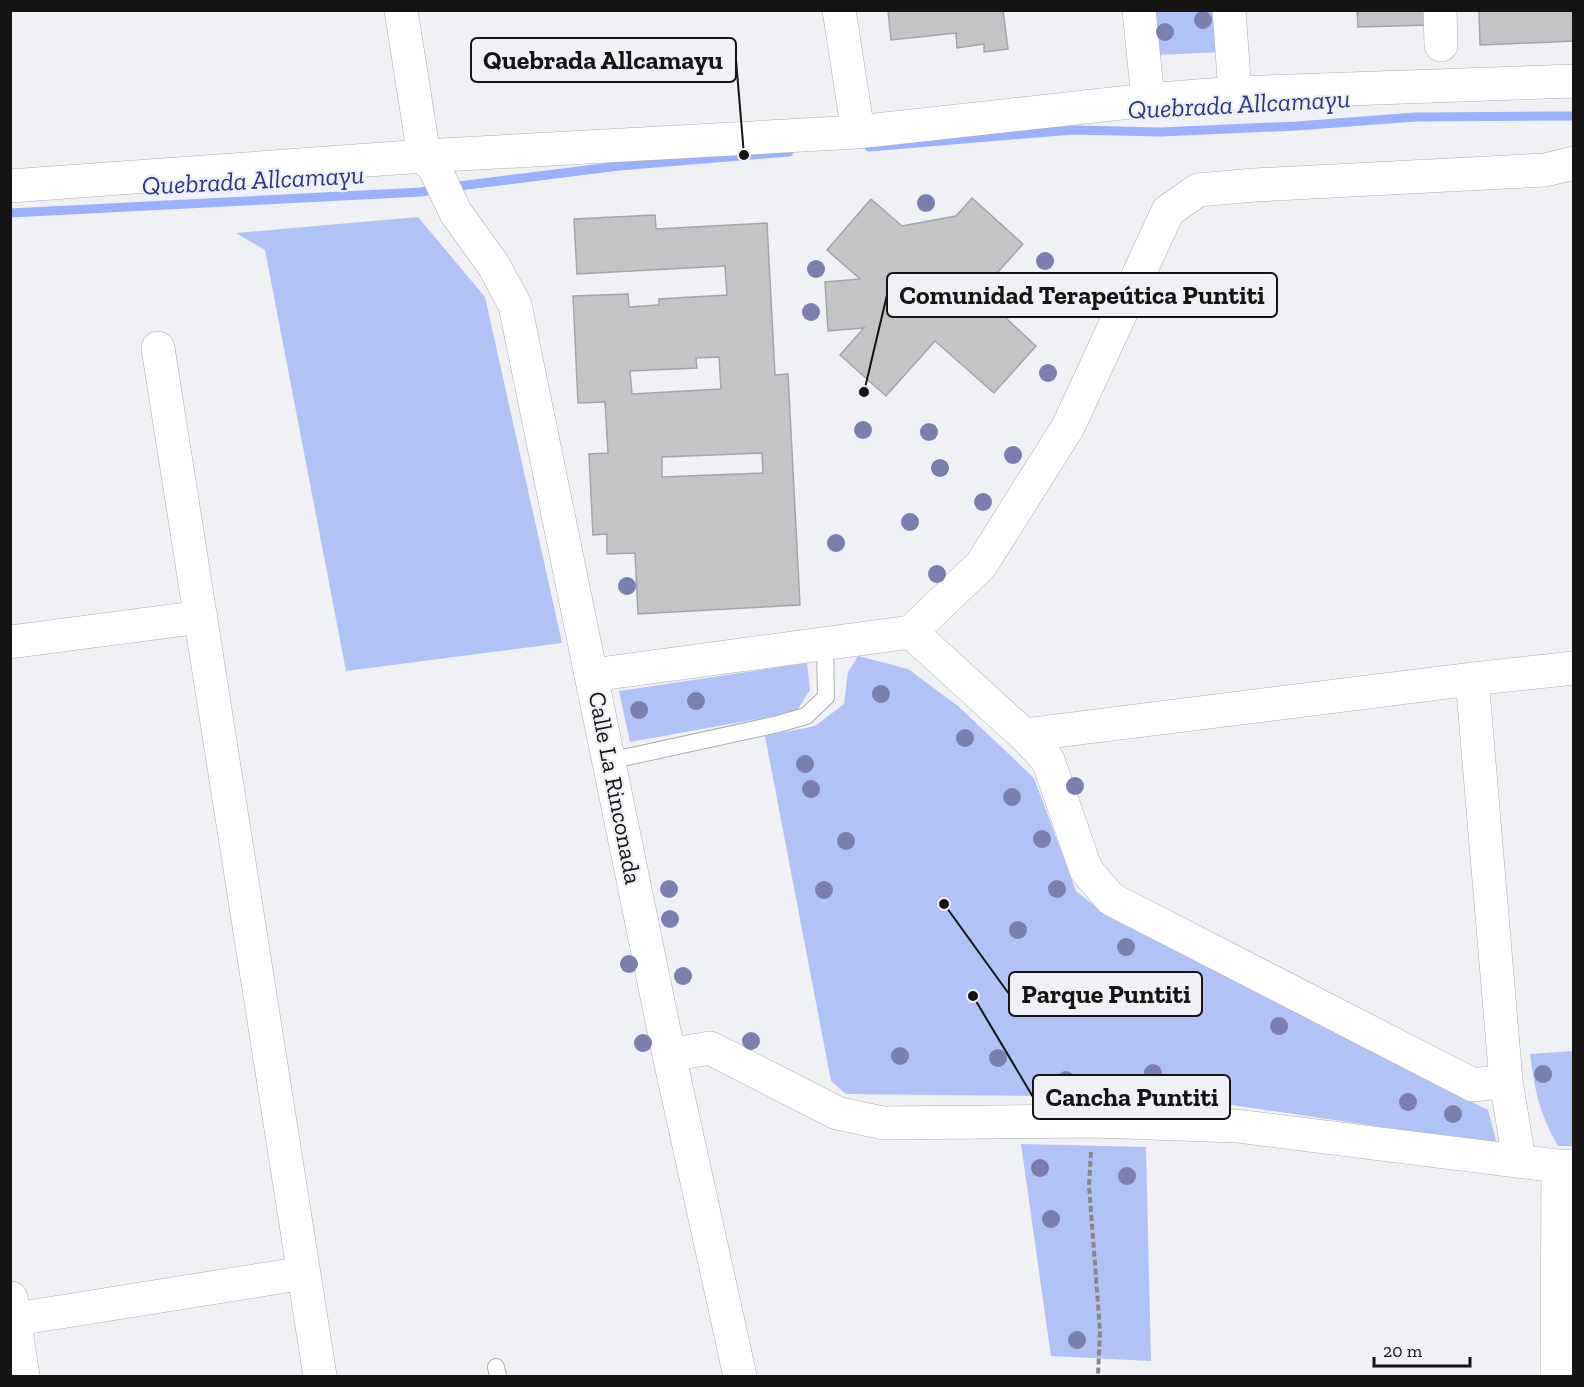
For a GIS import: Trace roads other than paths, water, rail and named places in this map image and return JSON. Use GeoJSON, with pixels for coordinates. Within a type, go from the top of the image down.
{"type":"FeatureCollection","features":[{"type":"Feature","properties":{"kind":"street","name":"Calle La Rinconada"},"geometry":{"type":"LineString","coordinates":[[401,10],[430,162],[456,213],[494,266],[515,305],[669,1055],[740,1377]]}},
{"type":"Feature","properties":{"kind":"street"},"geometry":{"type":"LineString","coordinates":[[839,10],[858,132]]}},
{"type":"Feature","properties":{"kind":"street"},"geometry":{"type":"LineString","coordinates":[[1139,10],[1148,100]]}},
{"type":"Feature","properties":{"kind":"street"},"geometry":{"type":"LineString","coordinates":[[1229,10],[1235,93]]}},
{"type":"Feature","properties":{"kind":"street"},"geometry":{"type":"LineString","coordinates":[[1440,10],[1441,45]]}},
{"type":"Feature","properties":{"kind":"street"},"geometry":{"type":"LineString","coordinates":[[10,186],[430,162],[858,132],[1148,100],[1235,93],[1574,81]]}},
{"type":"Feature","properties":{"kind":"street"},"geometry":{"type":"LineString","coordinates":[[592,675],[911,632],[981,566],[1068,427],[1168,211],[1198,190],[1545,170],[1574,163]]}},
{"type":"Feature","properties":{"kind":"street"},"geometry":{"type":"LineString","coordinates":[[158,348],[320,1377]]}},
{"type":"Feature","properties":{"kind":"street"},"geometry":{"type":"LineString","coordinates":[[10,642],[201,617]]}},
{"type":"Feature","properties":{"kind":"street"},"geometry":{"type":"LineString","coordinates":[[911,632],[1024,735],[1048,760],[1086,870],[1111,899],[1473,1084],[1506,1081]]}},
{"type":"Feature","properties":{"kind":"street"},"geometry":{"type":"LineString","coordinates":[[1024,735],[1472,678],[1574,668]]}},
{"type":"Feature","properties":{"kind":"street"},"geometry":{"type":"LineString","coordinates":[[1472,678],[1506,1081],[1519,1160]]}},
{"type":"Feature","properties":{"kind":"street"},"geometry":{"type":"LineString","coordinates":[[669,1055],[710,1048],[837,1113],[882,1123],[1094,1122],[1237,1126],[1566,1166],[1557,1377]]}},
{"type":"Feature","properties":{"kind":"street"},"geometry":{"type":"LineString","coordinates":[[22,1377],[12,1313],[304,1273]]}},
{"type":"Feature","properties":{"kind":"lane"},"geometry":{"type":"LineString","coordinates":[[609,761],[806,716],[826,697],[825,643]]}},
{"type":"Feature","properties":{"kind":"waterway","name":"Quebrada Allcamayu"},"geometry":{"type":"LineString","coordinates":[[869,147],[1073,130],[1160,132],[1297,126],[1415,117],[1574,116]]}},
{"type":"Feature","properties":{"kind":"waterway","name":"Quebrada Allcamayu"},"geometry":{"type":"LineString","coordinates":[[451,187],[619,166],[789,152]]}},
{"type":"Feature","properties":{"kind":"waterway","name":"Quebrada Allcamayu"},"geometry":{"type":"LineString","coordinates":[[10,213],[421,192],[438,189]]}},
{"type":"Feature","properties":{"kind":"place","name":"Quebrada Allcamayu"},"geometry":{"type":"Point","coordinates":[744,155]}},
{"type":"Feature","properties":{"kind":"place","name":"Comunidad Terapeútica Puntiti"},"geometry":{"type":"Point","coordinates":[864,392]}},
{"type":"Feature","properties":{"kind":"place","name":"Parque Puntiti"},"geometry":{"type":"Point","coordinates":[944,904]}},
{"type":"Feature","properties":{"kind":"place","name":"Cancha Puntiti"},"geometry":{"type":"Point","coordinates":[973,996]}}]}
